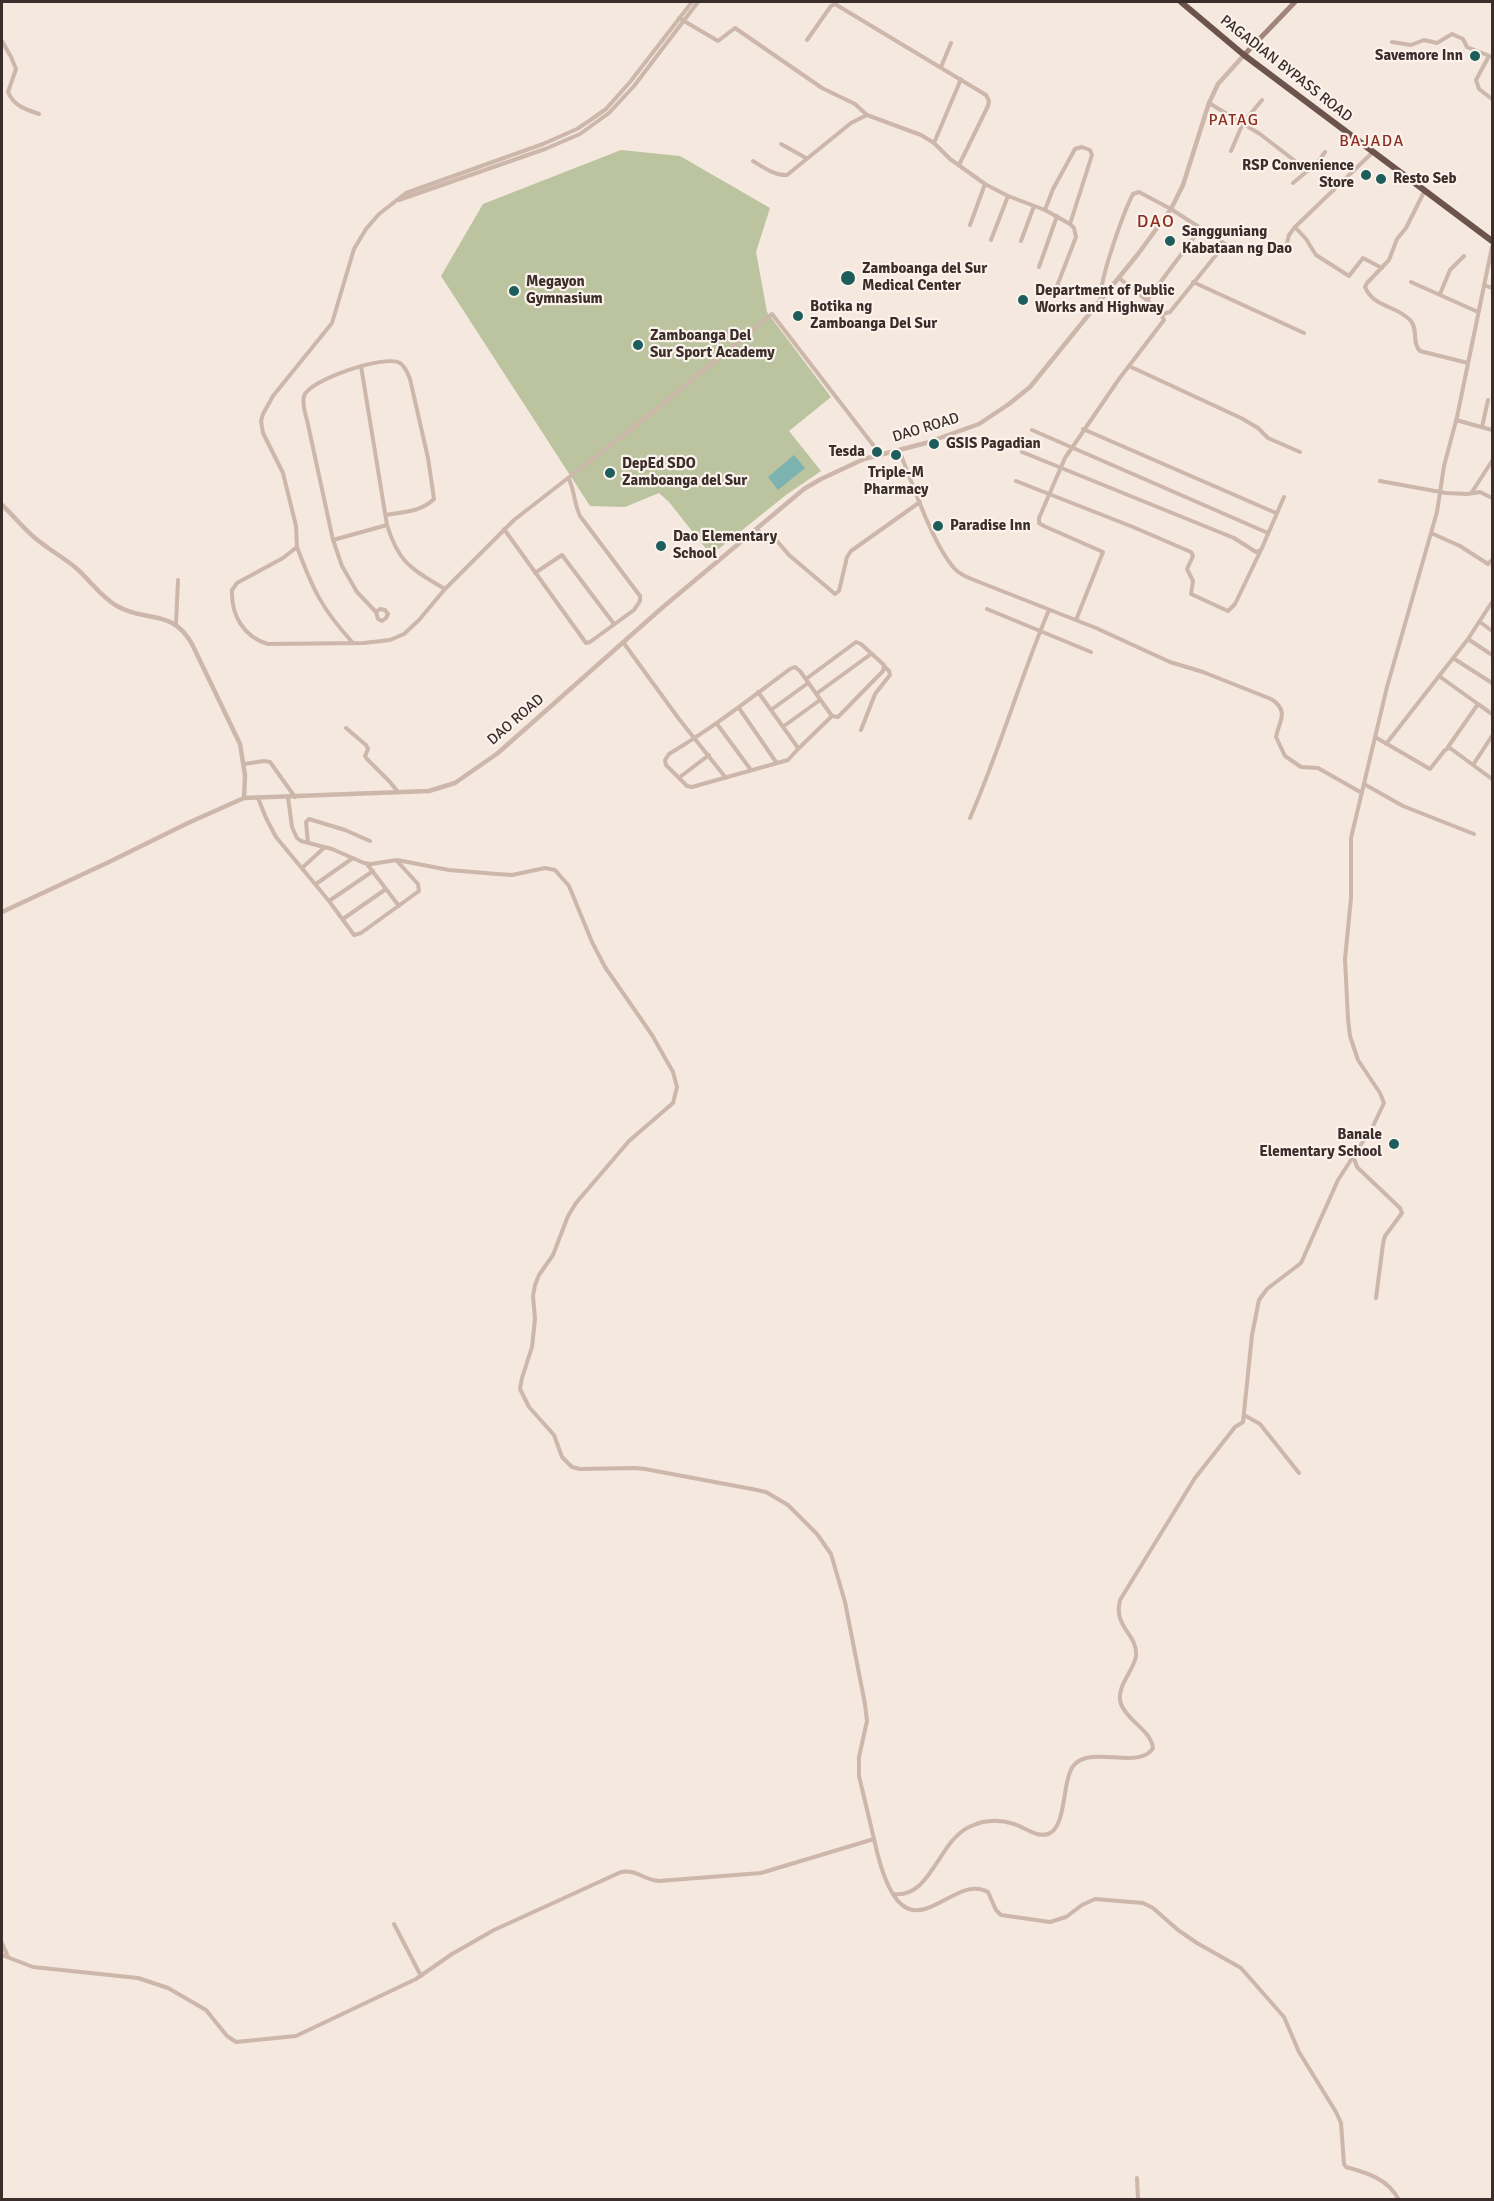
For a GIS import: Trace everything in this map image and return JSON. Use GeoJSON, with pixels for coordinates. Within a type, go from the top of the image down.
{"type":"FeatureCollection","features":[{"type":"Feature","properties":{"kind":"highway","name":"PAGADIAN BYPASS ROAD"},"geometry":{"type":"LineString","coordinates":[[1181,2],[1244,55],[1492,241]]}},
{"type":"Feature","properties":{"kind":"main road"},"geometry":{"type":"LineString","coordinates":[[1244,55],[1295,2]]}},
{"type":"Feature","properties":{"kind":"street"},"geometry":{"type":"LineString","coordinates":[[681,20],[692,2]]}},
{"type":"Feature","properties":{"kind":"street"},"geometry":{"type":"LineString","coordinates":[[353,643],[331,619],[319,601],[297,547],[296,526],[289,493],[279,464],[263,433],[263,414],[290,374],[332,323],[354,249],[366,229],[379,214],[406,193],[524,152],[577,129],[606,109],[698,2]]}},
{"type":"Feature","properties":{"kind":"street"},"geometry":{"type":"LineString","coordinates":[[807,40],[831,6],[835,4],[986,95],[989,101],[959,165]]}},
{"type":"Feature","properties":{"kind":"street"},"geometry":{"type":"LineString","coordinates":[[681,20],[718,41],[735,28],[822,88],[855,104],[867,115],[907,128],[934,143],[948,158],[1008,196],[1044,210],[1070,224],[1074,228],[1076,237],[1058,286],[1081,292]]}},
{"type":"Feature","properties":{"kind":"street"},"geometry":{"type":"LineString","coordinates":[[1392,42],[1411,45],[1424,40],[1437,43],[1452,34],[1463,39],[1467,47],[1491,56],[1476,80],[1479,89],[1492,99]]}},
{"type":"Feature","properties":{"kind":"street"},"geometry":{"type":"LineString","coordinates":[[2,41],[16,69],[8,92],[11,100],[16,105],[39,114]]}},
{"type":"Feature","properties":{"kind":"street"},"geometry":{"type":"LineString","coordinates":[[941,68],[951,42]]}},
{"type":"Feature","properties":{"kind":"street","name":"DAO ROAD"},"geometry":{"type":"LineString","coordinates":[[244,798],[444,788],[467,776],[498,753],[623,642],[804,489],[850,465],[880,454],[934,441],[979,424],[1015,400],[1042,373],[1171,209],[1183,185],[1209,103],[1218,84],[1244,55]]}},
{"type":"Feature","properties":{"kind":"street"},"geometry":{"type":"LineString","coordinates":[[934,143],[961,79]]}},
{"type":"Feature","properties":{"kind":"street"},"geometry":{"type":"LineString","coordinates":[[1231,151],[1243,123],[1262,100]]}},
{"type":"Feature","properties":{"kind":"street"},"geometry":{"type":"LineString","coordinates":[[1209,103],[1243,123],[1308,171]]}},
{"type":"Feature","properties":{"kind":"street"},"geometry":{"type":"LineString","coordinates":[[753,161],[784,176],[851,123],[867,115]]}},
{"type":"Feature","properties":{"kind":"street"},"geometry":{"type":"LineString","coordinates":[[781,144],[806,158]]}},
{"type":"Feature","properties":{"kind":"street"},"geometry":{"type":"LineString","coordinates":[[1044,210],[1076,149],[1082,147],[1090,150],[1092,155],[1070,224]]}},
{"type":"Feature","properties":{"kind":"street"},"geometry":{"type":"LineString","coordinates":[[1293,183],[1308,171],[1325,152]]}},
{"type":"Feature","properties":{"kind":"street"},"geometry":{"type":"LineString","coordinates":[[1286,247],[1289,235],[1295,227],[1373,152]]}},
{"type":"Feature","properties":{"kind":"street"},"geometry":{"type":"LineString","coordinates":[[970,225],[986,183]]}},
{"type":"Feature","properties":{"kind":"street"},"geometry":{"type":"LineString","coordinates":[[1425,190],[1398,239],[1393,255],[1365,285],[1371,298],[1410,320],[1415,330],[1415,344],[1420,351],[1468,363]]}},
{"type":"Feature","properties":{"kind":"street"},"geometry":{"type":"LineString","coordinates":[[1101,300],[1102,280],[1133,194],[1135,192],[1144,193],[1225,244],[1170,312],[1162,314]]}},
{"type":"Feature","properties":{"kind":"street"},"geometry":{"type":"LineString","coordinates":[[991,240],[1008,196]]}},
{"type":"Feature","properties":{"kind":"street"},"geometry":{"type":"LineString","coordinates":[[1021,241],[1034,206]]}},
{"type":"Feature","properties":{"kind":"street"},"geometry":{"type":"LineString","coordinates":[[1040,267],[1057,216]]}},
{"type":"Feature","properties":{"kind":"street"},"geometry":{"type":"LineString","coordinates":[[1295,227],[1316,255],[1349,276],[1363,258],[1383,268]]}},
{"type":"Feature","properties":{"kind":"street"},"geometry":{"type":"LineString","coordinates":[[1148,300],[1201,228]]}},
{"type":"Feature","properties":{"kind":"street"},"geometry":{"type":"LineString","coordinates":[[894,1894],[906,1893],[917,1888],[931,1872],[950,1843],[960,1833],[974,1825],[1002,1821],[1045,1836],[1051,1833],[1058,1825],[1071,1770],[1080,1760],[1091,1757],[1139,1757],[1152,1751],[1151,1739],[1125,1710],[1120,1700],[1124,1683],[1136,1657],[1133,1643],[1119,1619],[1120,1600],[1195,1478],[1235,1427],[1243,1422],[1252,1335],[1259,1300],[1267,1289],[1301,1263],[1338,1180],[1354,1158],[1384,1103],[1358,1060],[1350,1036],[1346,988],[1347,929],[1352,888],[1349,848],[1375,737],[1437,512],[1439,491],[1492,247]]}},
{"type":"Feature","properties":{"kind":"street"},"geometry":{"type":"LineString","coordinates":[[1440,294],[1450,270],[1464,256]]}},
{"type":"Feature","properties":{"kind":"street"},"geometry":{"type":"LineString","coordinates":[[1076,620],[1103,554],[1102,551],[1039,523],[1039,518],[1060,466],[1083,429],[1163,322],[1162,314],[1148,300],[1119,278]]}},
{"type":"Feature","properties":{"kind":"street"},"geometry":{"type":"LineString","coordinates":[[1193,282],[1304,333]]}},
{"type":"Feature","properties":{"kind":"street"},"geometry":{"type":"LineString","coordinates":[[1411,282],[1478,312]]}},
{"type":"Feature","properties":{"kind":"street"},"geometry":{"type":"LineString","coordinates":[[1484,285],[1492,288]]}},
{"type":"Feature","properties":{"kind":"street"},"geometry":{"type":"LineString","coordinates":[[297,547],[283,558],[250,574],[234,586],[232,604],[240,624],[253,638],[268,644],[353,643],[381,642],[404,634],[504,529],[653,412],[772,314],[880,454]]}},
{"type":"Feature","properties":{"kind":"street"},"geometry":{"type":"LineString","coordinates":[[376,612],[351,582],[342,566],[333,540],[304,399],[306,392],[314,385],[361,366],[395,362],[404,367],[410,379],[428,458],[434,499],[426,506],[416,510],[386,515]]}},
{"type":"Feature","properties":{"kind":"street"},"geometry":{"type":"LineString","coordinates":[[361,366],[387,525],[393,545],[401,558],[445,589]]}},
{"type":"Feature","properties":{"kind":"street"},"geometry":{"type":"LineString","coordinates":[[1130,366],[1241,418],[1258,428],[1268,438],[1300,452]]}},
{"type":"Feature","properties":{"kind":"street"},"geometry":{"type":"LineString","coordinates":[[1482,427],[1488,400]]}},
{"type":"Feature","properties":{"kind":"street"},"geometry":{"type":"LineString","coordinates":[[1456,420],[1492,430]]}},
{"type":"Feature","properties":{"kind":"street"},"geometry":{"type":"LineString","coordinates":[[1083,429],[1276,513]]}},
{"type":"Feature","properties":{"kind":"street"},"geometry":{"type":"LineString","coordinates":[[1032,430],[1268,533]]}},
{"type":"Feature","properties":{"kind":"street"},"geometry":{"type":"LineString","coordinates":[[899,449],[920,502],[947,558],[957,571],[1111,634],[1170,662],[1203,672],[1275,702],[1280,706],[1282,715],[1276,737],[1285,756],[1303,768],[1318,768],[1362,793]]}},
{"type":"Feature","properties":{"kind":"street"},"geometry":{"type":"LineString","coordinates":[[1022,452],[1234,538],[1256,552],[1260,552]]}},
{"type":"Feature","properties":{"kind":"street"},"geometry":{"type":"LineString","coordinates":[[1472,493],[1492,461]]}},
{"type":"Feature","properties":{"kind":"street"},"geometry":{"type":"LineString","coordinates":[[504,529],[586,643],[638,606],[640,596],[580,516],[569,478]]}},
{"type":"Feature","properties":{"kind":"street"},"geometry":{"type":"LineString","coordinates":[[1016,481],[1049,492],[1191,552],[1193,556],[1187,569],[1193,581],[1191,594],[1228,611],[1235,604],[1284,497]]}},
{"type":"Feature","properties":{"kind":"street"},"geometry":{"type":"LineString","coordinates":[[1380,482],[1462,494],[1480,492],[1492,498]]}},
{"type":"Feature","properties":{"kind":"street"},"geometry":{"type":"LineString","coordinates":[[757,529],[768,542],[777,541],[789,555],[835,594],[839,591],[846,557],[851,551],[920,502]]}},
{"type":"Feature","properties":{"kind":"street"},"geometry":{"type":"LineString","coordinates":[[2,505],[33,537],[76,568],[113,604],[129,612],[155,616],[176,624],[192,644],[238,739],[244,764],[244,798],[2,912]]}},
{"type":"Feature","properties":{"kind":"street"},"geometry":{"type":"LineString","coordinates":[[333,540],[387,525]]}},
{"type":"Feature","properties":{"kind":"street"},"geometry":{"type":"LineString","coordinates":[[1430,533],[1460,546],[1488,564],[1492,560]]}},
{"type":"Feature","properties":{"kind":"street"},"geometry":{"type":"LineString","coordinates":[[535,573],[562,555],[614,624]]}},
{"type":"Feature","properties":{"kind":"street"},"geometry":{"type":"LineString","coordinates":[[176,624],[178,580]]}},
{"type":"Feature","properties":{"kind":"street"},"geometry":{"type":"LineString","coordinates":[[1386,744],[1468,639],[1492,603]]}},
{"type":"Feature","properties":{"kind":"street"},"geometry":{"type":"LineString","coordinates":[[987,609],[1091,652]]}},
{"type":"Feature","properties":{"kind":"street"},"geometry":{"type":"LineString","coordinates":[[970,818],[995,760],[1049,610]]}},
{"type":"Feature","properties":{"kind":"street"},"geometry":{"type":"LineString","coordinates":[[1480,622],[1492,631]]}},
{"type":"Feature","properties":{"kind":"street"},"geometry":{"type":"LineString","coordinates":[[1468,639],[1492,655]]}},
{"type":"Feature","properties":{"kind":"street"},"geometry":{"type":"LineString","coordinates":[[623,642],[679,719],[726,778]]}},
{"type":"Feature","properties":{"kind":"street"},"geometry":{"type":"LineString","coordinates":[[771,710],[856,642],[885,667],[890,675],[877,691],[861,730]]}},
{"type":"Feature","properties":{"kind":"street"},"geometry":{"type":"LineString","coordinates":[[816,694],[871,654]]}},
{"type":"Feature","properties":{"kind":"street"},"geometry":{"type":"LineString","coordinates":[[1453,658],[1492,684]]}},
{"type":"Feature","properties":{"kind":"street"},"geometry":{"type":"LineString","coordinates":[[832,716],[784,763],[776,762],[689,787],[666,765],[665,760],[669,754],[717,724],[793,668],[799,670],[832,716],[838,717],[885,667]]}},
{"type":"Feature","properties":{"kind":"street"},"geometry":{"type":"LineString","coordinates":[[1438,676],[1492,714]]}},
{"type":"Feature","properties":{"kind":"street"},"geometry":{"type":"LineString","coordinates":[[758,692],[798,749]]}},
{"type":"Feature","properties":{"kind":"street"},"geometry":{"type":"LineString","coordinates":[[784,726],[820,700]]}},
{"type":"Feature","properties":{"kind":"street"},"geometry":{"type":"LineString","coordinates":[[1375,737],[1430,769],[1478,704]]}},
{"type":"Feature","properties":{"kind":"street"},"geometry":{"type":"LineString","coordinates":[[739,708],[776,762]]}},
{"type":"Feature","properties":{"kind":"street"},"geometry":{"type":"LineString","coordinates":[[717,724],[751,770]]}},
{"type":"Feature","properties":{"kind":"street"},"geometry":{"type":"LineString","coordinates":[[346,728],[366,746],[367,759],[398,792]]}},
{"type":"Feature","properties":{"kind":"street"},"geometry":{"type":"LineString","coordinates":[[1473,765],[1492,736]]}},
{"type":"Feature","properties":{"kind":"street"},"geometry":{"type":"LineString","coordinates":[[1447,748],[1452,749],[1492,779]]}},
{"type":"Feature","properties":{"kind":"street"},"geometry":{"type":"LineString","coordinates":[[680,777],[709,755]]}},
{"type":"Feature","properties":{"kind":"street"},"geometry":{"type":"LineString","coordinates":[[244,764],[264,760],[270,762],[295,797]]}},
{"type":"Feature","properties":{"kind":"street"},"geometry":{"type":"LineString","coordinates":[[1364,784],[1403,806],[1474,834]]}},
{"type":"Feature","properties":{"kind":"street"},"geometry":{"type":"LineString","coordinates":[[288,797],[294,833],[302,841],[325,847],[367,864],[399,906]]}},
{"type":"Feature","properties":{"kind":"street"},"geometry":{"type":"LineString","coordinates":[[258,798],[270,827],[352,933],[358,935],[420,889],[397,861]]}},
{"type":"Feature","properties":{"kind":"street"},"geometry":{"type":"LineString","coordinates":[[308,843],[306,822],[309,819],[345,830],[370,841]]}},
{"type":"Feature","properties":{"kind":"street"},"geometry":{"type":"LineString","coordinates":[[302,868],[325,847]]}},
{"type":"Feature","properties":{"kind":"street"},"geometry":{"type":"LineString","coordinates":[[316,884],[354,858]]}},
{"type":"Feature","properties":{"kind":"street"},"geometry":{"type":"LineString","coordinates":[[367,864],[397,861],[449,870],[512,875],[544,868],[555,870],[569,886],[605,967],[665,1056],[677,1087],[673,1103],[629,1141],[586,1190],[568,1216],[553,1255],[539,1275],[532,1296],[535,1319],[532,1347],[520,1389],[523,1399],[554,1435],[562,1457],[572,1467],[634,1468],[766,1492],[788,1505],[826,1545],[845,1602],[865,1704],[867,1720],[859,1757],[859,1776],[883,1875],[900,1903],[914,1911],[934,1907],[970,1889],[977,1888],[988,1892],[996,1910],[1001,1915],[1050,1922],[1066,1917],[1095,1899],[1143,1903],[1153,1908],[1178,1930],[1250,1975],[1284,2017],[1299,2052],[1339,2118],[1343,2136],[1344,2164],[1346,2167],[1380,2179],[1389,2185],[1399,2199]]}},
{"type":"Feature","properties":{"kind":"street"},"geometry":{"type":"LineString","coordinates":[[329,901],[373,871]]}},
{"type":"Feature","properties":{"kind":"street"},"geometry":{"type":"LineString","coordinates":[[343,919],[386,889]]}},
{"type":"Feature","properties":{"kind":"street"},"geometry":{"type":"LineString","coordinates":[[1354,1158],[1357,1167],[1400,1208],[1402,1213],[1391,1226],[1383,1244],[1376,1298]]}},
{"type":"Feature","properties":{"kind":"street"},"geometry":{"type":"LineString","coordinates":[[1244,1415],[1260,1424],[1299,1473]]}},
{"type":"Feature","properties":{"kind":"street"},"geometry":{"type":"LineString","coordinates":[[2,1955],[33,1968],[138,1978],[168,1988],[206,2010],[230,2039],[239,2042],[305,2034],[335,2016],[422,1976],[452,1954],[486,1934],[621,1872],[633,1871],[646,1879],[659,1881],[746,1875],[773,1870],[873,1839]]}},
{"type":"Feature","properties":{"kind":"street"},"geometry":{"type":"LineString","coordinates":[[394,1924],[422,1976]]}},
{"type":"Feature","properties":{"kind":"street"},"geometry":{"type":"LineString","coordinates":[[2,1943],[8,1957]]}},
{"type":"Feature","properties":{"kind":"street"},"geometry":{"type":"LineString","coordinates":[[1137,2178],[1138,2199]]}},
{"type":"Feature","properties":{"kind":"green space","name":"Zamboanga Del Sur Sport Academy"},"geometry":{"type":"Polygon","coordinates":[[[621,150],[680,156],[770,208],[756,252],[767,312],[831,397],[789,431],[821,471],[786,495],[711,555],[669,502],[659,493],[625,507],[590,506],[441,276],[483,204],[621,150]]]}},
{"type":"Feature","properties":{"kind":"water"},"geometry":{"type":"Polygon","coordinates":[[[794,455],[805,468],[778,490],[768,477],[794,455]]]}},
{"type":"Feature","properties":{"kind":"place","name":"Savemore Inn"},"geometry":{"type":"Point","coordinates":[1475,56]}},
{"type":"Feature","properties":{"kind":"place","name":"RSP Convenience Store"},"geometry":{"type":"Point","coordinates":[1366,175]}},
{"type":"Feature","properties":{"kind":"place","name":"Resto Seb"},"geometry":{"type":"Point","coordinates":[1381,179]}},
{"type":"Feature","properties":{"kind":"place","name":"Sangguniang Kabataan ng Dao"},"geometry":{"type":"Point","coordinates":[1170,241]}},
{"type":"Feature","properties":{"kind":"place","name":"Zamboanga del Sur Medical Center"},"geometry":{"type":"Point","coordinates":[848,278]}},
{"type":"Feature","properties":{"kind":"place","name":"Megayon Gymnasium"},"geometry":{"type":"Point","coordinates":[514,291]}},
{"type":"Feature","properties":{"kind":"place","name":"Department of Public Works and Highway"},"geometry":{"type":"Point","coordinates":[1023,300]}},
{"type":"Feature","properties":{"kind":"place","name":"Botika ng Zamboanga Del Sur"},"geometry":{"type":"Point","coordinates":[798,316]}},
{"type":"Feature","properties":{"kind":"place","name":"Zamboanga Del Sur Sport Academy"},"geometry":{"type":"Point","coordinates":[638,345]}},
{"type":"Feature","properties":{"kind":"place","name":"GSIS Pagadian"},"geometry":{"type":"Point","coordinates":[934,444]}},
{"type":"Feature","properties":{"kind":"place","name":"Tesda"},"geometry":{"type":"Point","coordinates":[877,452]}},
{"type":"Feature","properties":{"kind":"place","name":"Triple-M Pharmacy"},"geometry":{"type":"Point","coordinates":[896,455]}},
{"type":"Feature","properties":{"kind":"place","name":"DepEd SDO Zamboanga del Sur"},"geometry":{"type":"Point","coordinates":[610,473]}},
{"type":"Feature","properties":{"kind":"place","name":"Paradise Inn"},"geometry":{"type":"Point","coordinates":[938,526]}},
{"type":"Feature","properties":{"kind":"place","name":"Dao Elementary School"},"geometry":{"type":"Point","coordinates":[661,546]}},
{"type":"Feature","properties":{"kind":"place","name":"Banale Elementary School"},"geometry":{"type":"Point","coordinates":[1394,1144]}},
{"type":"Feature","properties":{"kind":"district","name":"PATAG"},"geometry":{"type":"Point","coordinates":[1234,121]}},
{"type":"Feature","properties":{"kind":"district","name":"BAJADA"},"geometry":{"type":"Point","coordinates":[1372,142]}},
{"type":"Feature","properties":{"kind":"district","name":"DAO"},"geometry":{"type":"Point","coordinates":[1156,222]}}]}
